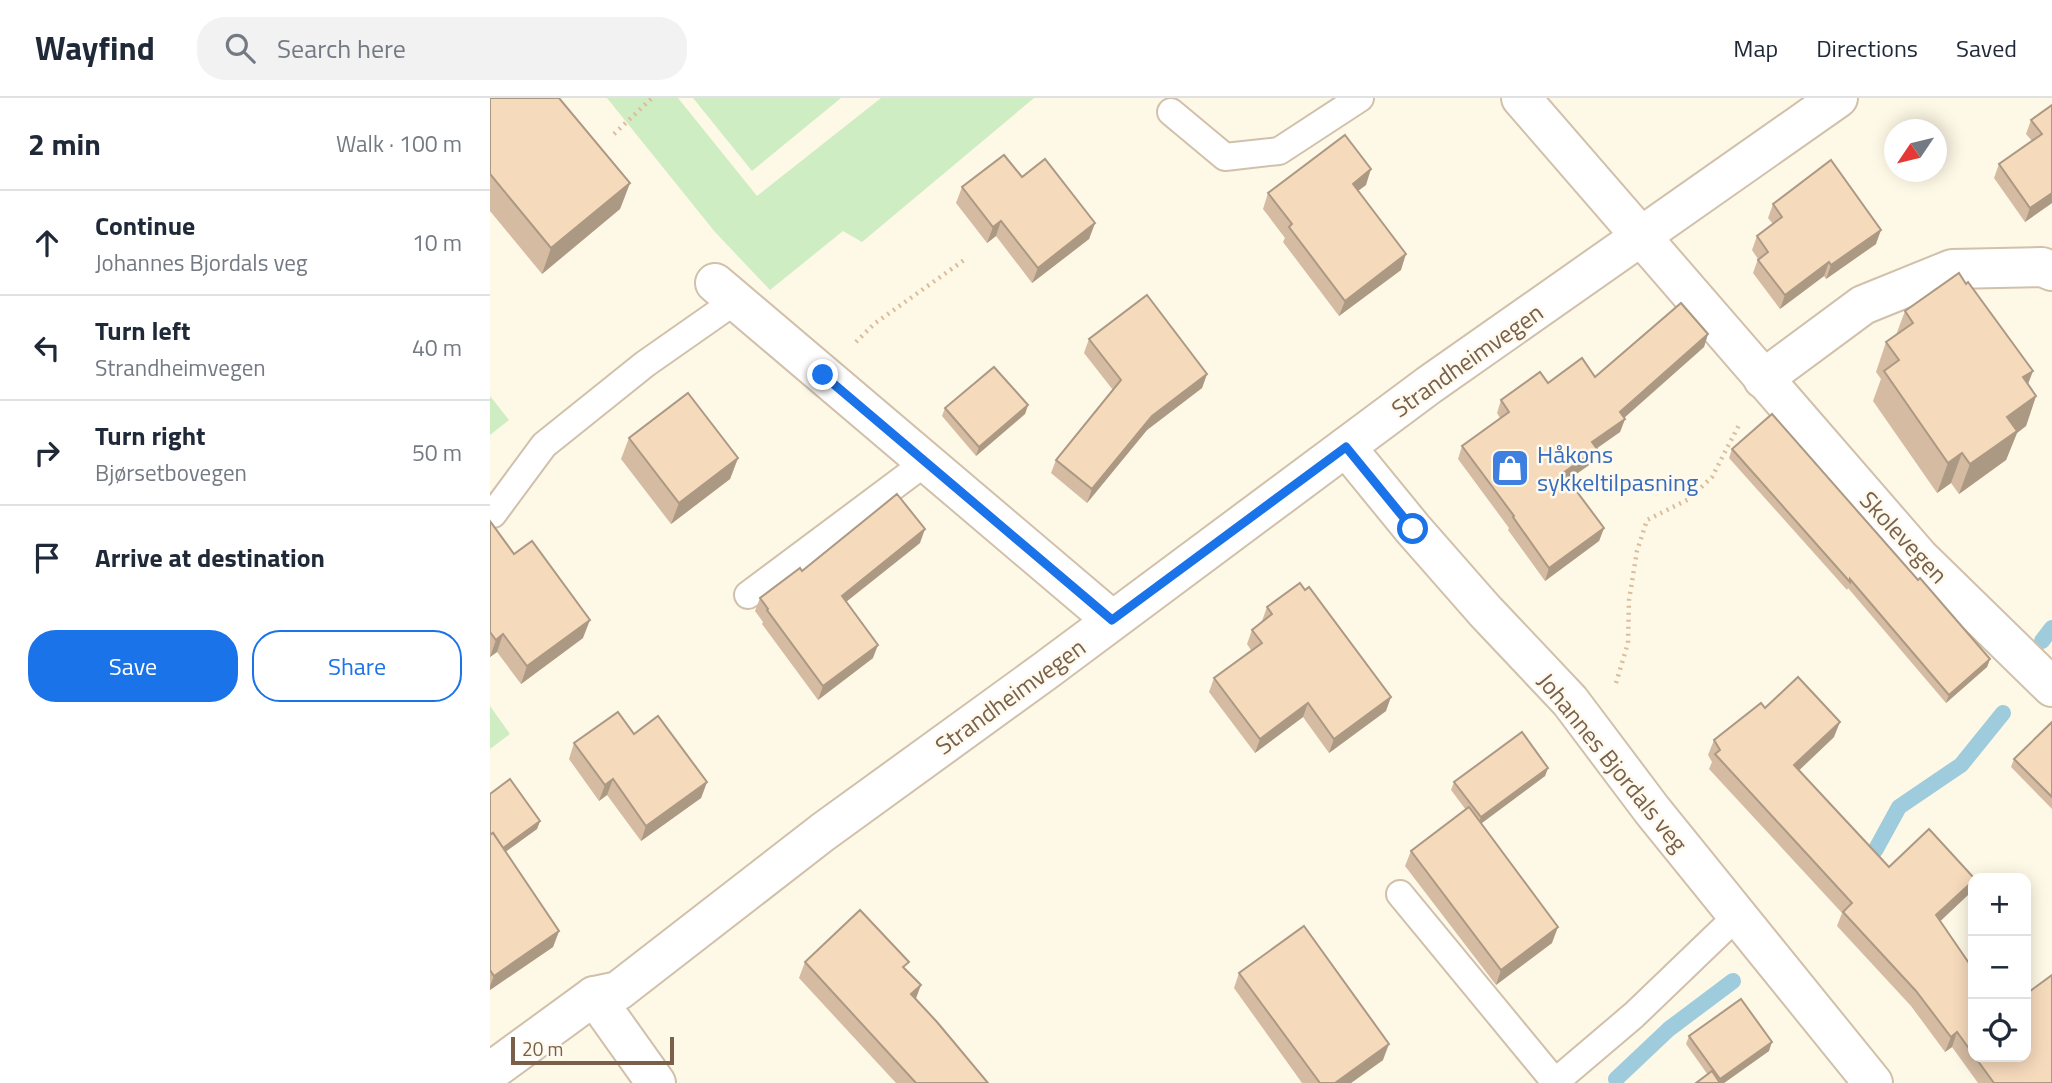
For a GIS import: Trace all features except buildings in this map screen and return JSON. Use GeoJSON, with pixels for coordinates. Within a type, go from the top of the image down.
{"type":"FeatureCollection","features":[{"type":"Feature","properties":{"kind":"street","name":"Skolevegen"},"geometry":{"type":"LineString","coordinates":[[1521,98],[1919,557],[2052,687]]}},
{"type":"Feature","properties":{"kind":"street","name":"Strandheimvegen"},"geometry":{"type":"LineString","coordinates":[[490,1072],[594,996],[618,991],[823,832],[1045,671],[1429,385],[1838,98]]}},
{"type":"Feature","properties":{"kind":"street"},"geometry":{"type":"LineString","coordinates":[[1763,379],[1863,305],[1952,268],[2042,267],[2052,271]]}},
{"type":"Feature","properties":{"kind":"street"},"geometry":{"type":"LineString","coordinates":[[725,292],[1112,620]]}},
{"type":"Feature","properties":{"kind":"street","name":"Johannes Bjordals veg"},"geometry":{"type":"LineString","coordinates":[[1346,447],[1449,570],[1570,702],[1737,917],[1873,1083]]}},
{"type":"Feature","properties":{"kind":"street"},"geometry":{"type":"LineString","coordinates":[[594,996],[656,1083]]}},
{"type":"Feature","properties":{"kind":"lane"},"geometry":{"type":"LineString","coordinates":[[1171,112],[1225,157],[1279,151],[1360,98]]}},
{"type":"Feature","properties":{"kind":"lane"},"geometry":{"type":"LineString","coordinates":[[494,514],[544,445],[645,364],[725,292]]}},
{"type":"Feature","properties":{"kind":"lane"},"geometry":{"type":"LineString","coordinates":[[748,595],[926,463]]}},
{"type":"Feature","properties":{"kind":"lane"},"geometry":{"type":"LineString","coordinates":[[1400,894],[1557,1082],[1634,1015],[1737,917]]}},
{"type":"Feature","properties":{"kind":"path"},"geometry":{"type":"LineString","coordinates":[[614,134],[652,98]]}},
{"type":"Feature","properties":{"kind":"path"},"geometry":{"type":"LineString","coordinates":[[823,375],[874,324],[967,258]]}},
{"type":"Feature","properties":{"kind":"path"},"geometry":{"type":"LineString","coordinates":[[1586,723],[1617,683],[1628,643],[1629,600],[1637,551],[1647,520],[1689,499],[1712,477],[1763,379]]}},
{"type":"Feature","properties":{"kind":"green space"},"geometry":{"type":"Polygon","coordinates":[[[607,98],[678,98],[757,196],[881,98],[1034,98],[862,242],[843,231],[770,290],[715,232],[607,98]]]}},
{"type":"Feature","properties":{"kind":"green space"},"geometry":{"type":"Polygon","coordinates":[[[693,98],[841,98],[752,171],[693,98]]]}},
{"type":"Feature","properties":{"kind":"green space"},"geometry":{"type":"Polygon","coordinates":[[[490,396],[509,420],[490,435],[490,396]]]}},
{"type":"Feature","properties":{"kind":"green space"},"geometry":{"type":"Polygon","coordinates":[[[490,706],[510,734],[490,749],[490,706]]]}},
{"type":"Feature","properties":{"kind":"waterway"},"geometry":{"type":"LineString","coordinates":[[2042,641],[2052,628]]}},
{"type":"Feature","properties":{"kind":"waterway"},"geometry":{"type":"LineString","coordinates":[[1860,868],[1876,849],[1899,807],[1961,765],[2003,713]]}},
{"type":"Feature","properties":{"kind":"waterway"},"geometry":{"type":"LineString","coordinates":[[1616,1079],[1669,1029],[1733,981]]}},
{"type":"Feature","properties":{"kind":"place","name":"Håkons sykkeltilpasning"},"geometry":{"type":"Point","coordinates":[1510,468]}},
{"type":"Feature","properties":{"kind":"route"},"geometry":{"type":"LineString","coordinates":[[823,375],[1112,620],[1346,447],[1413,529]]}}]}
